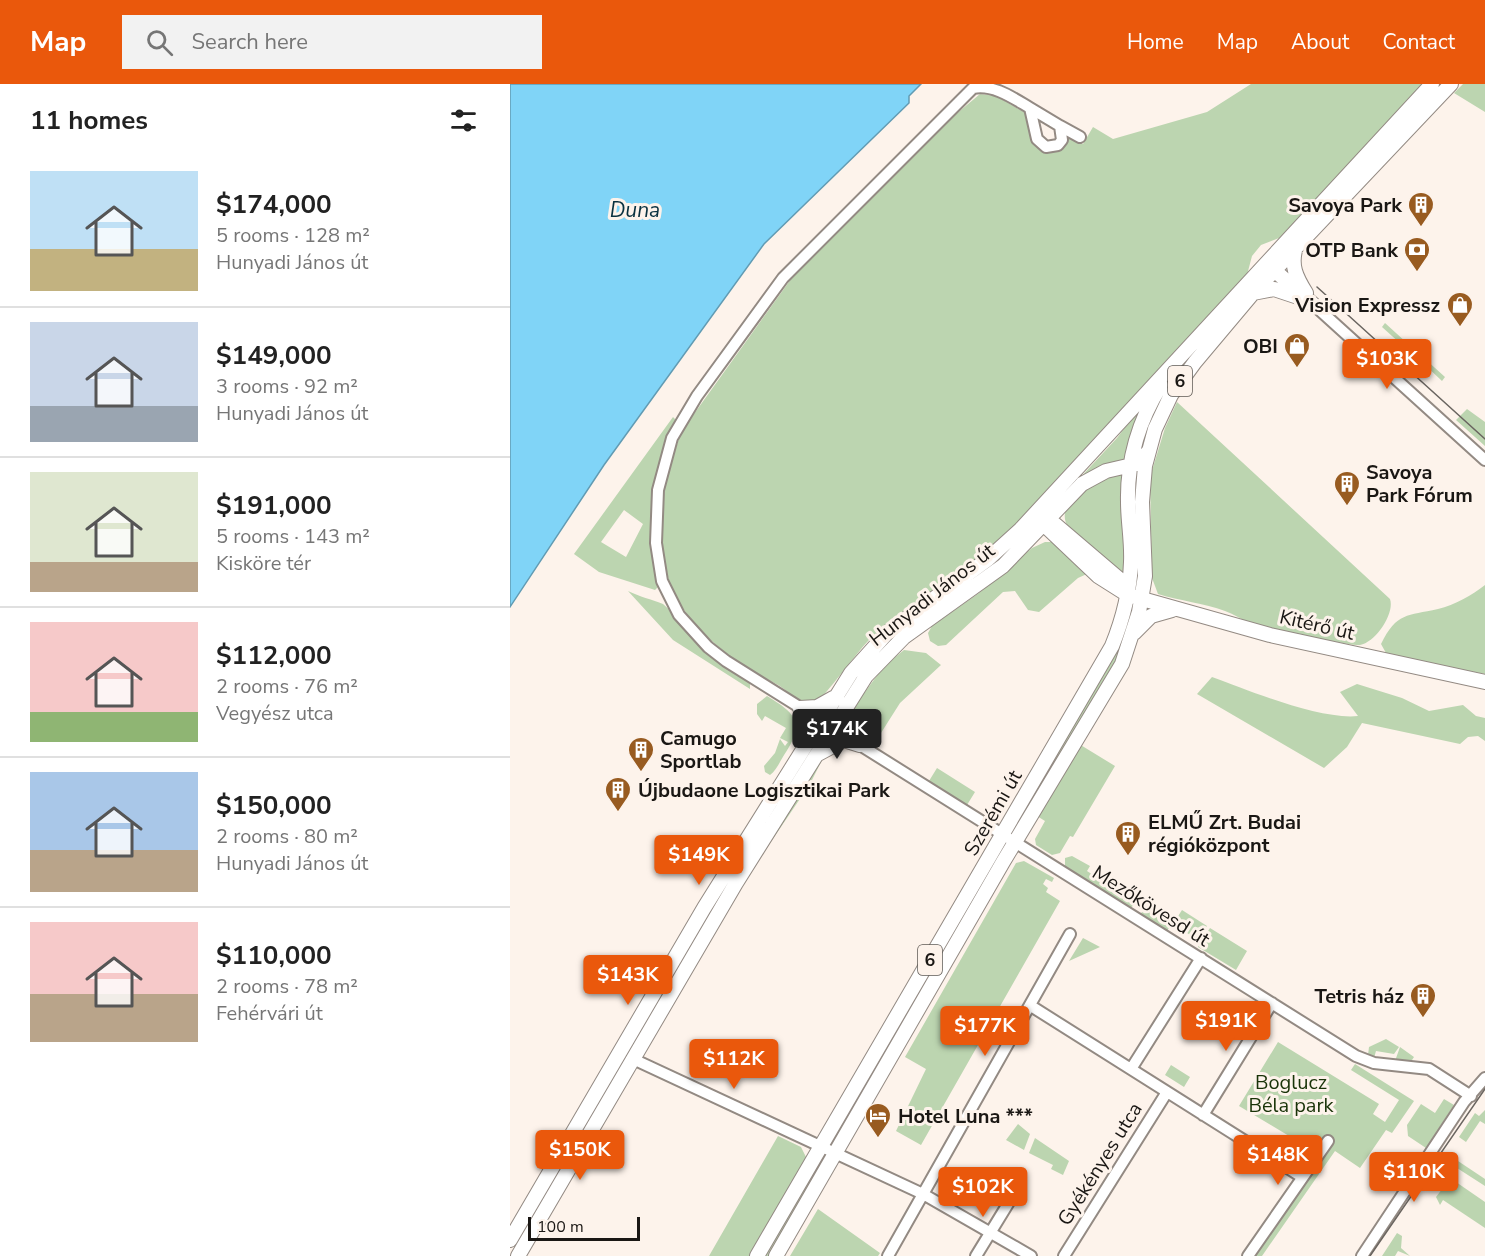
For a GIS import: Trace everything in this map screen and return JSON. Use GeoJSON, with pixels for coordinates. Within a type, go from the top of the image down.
{"type":"FeatureCollection","features":[{"type":"Feature","properties":{"kind":"main road","name":"Hunyadi János út"},"geometry":{"type":"LineString","coordinates":[[510,1240],[704,908],[878,641],[988,559],[1036,513],[1432,84]]}},
{"type":"Feature","properties":{"kind":"main road","name":"6"},"geometry":{"type":"LineString","coordinates":[[1148,452],[1162,413],[1182,378],[1274,270],[1451,84]]}},
{"type":"Feature","properties":{"kind":"main road"},"geometry":{"type":"LineString","coordinates":[[1296,247],[1294,270],[1314,305]]}},
{"type":"Feature","properties":{"kind":"main road"},"geometry":{"type":"LineString","coordinates":[[1259,270],[1274,270],[1314,305]]}},
{"type":"Feature","properties":{"kind":"main road"},"geometry":{"type":"LineString","coordinates":[[1253,293],[1274,289],[1284,290],[1314,305]]}},
{"type":"Feature","properties":{"kind":"main road","name":"Szerémi út"},"geometry":{"type":"LineString","coordinates":[[776,1256],[837,1154],[1104,664],[1118,630],[1128,591],[1131,561],[1128,503],[1130,467],[1146,413],[1176,363]]}},
{"type":"Feature","properties":{"kind":"main road","name":"Hunyadi János út"},"geometry":{"type":"LineString","coordinates":[[840,700],[904,637],[982,583],[1024,546],[1082,484],[1095,476],[1130,467],[1148,452]]}},
{"type":"Feature","properties":{"kind":"main road","name":"Szerémi út"},"geometry":{"type":"LineString","coordinates":[[757,1256],[1009,839],[1122,664],[1133,635],[1142,597],[1145,561],[1142,488],[1148,452]]}},
{"type":"Feature","properties":{"kind":"main road","name":"Kitérő út"},"geometry":{"type":"LineString","coordinates":[[1036,513],[1128,591]]}},
{"type":"Feature","properties":{"kind":"main road","name":"Kitérő út"},"geometry":{"type":"LineString","coordinates":[[1047,522],[1062,542],[1098,576],[1142,597],[1270,635],[1485,682]]}},
{"type":"Feature","properties":{"kind":"main road"},"geometry":{"type":"LineString","coordinates":[[1024,546],[1044,539],[1062,542]]}},
{"type":"Feature","properties":{"kind":"main road"},"geometry":{"type":"LineString","coordinates":[[1133,635],[1151,616],[1178,609]]}},
{"type":"Feature","properties":{"kind":"main road"},"geometry":{"type":"LineString","coordinates":[[840,700],[849,731],[860,745],[844,740],[807,753],[805,725],[800,708],[817,707],[840,700]]}},
{"type":"Feature","properties":{"kind":"main road","name":"Hunyadi János út"},"geometry":{"type":"LineString","coordinates":[[518,1256],[717,915],[807,753]]}},
{"type":"Feature","properties":{"kind":"main road"},"geometry":{"type":"LineString","coordinates":[[704,908],[717,915]]}},
{"type":"Feature","properties":{"kind":"main road"},"geometry":{"type":"LineString","coordinates":[[620,1052],[633,1059]]}},
{"type":"Feature","properties":{"kind":"main road"},"geometry":{"type":"LineString","coordinates":[[586,1139],[589,1122],[585,1111],[607,1103]]}},
{"type":"Feature","properties":{"kind":"main road"},"geometry":{"type":"LineString","coordinates":[[533,1200],[546,1207]]}},
{"type":"Feature","properties":{"kind":"street"},"geometry":{"type":"LineString","coordinates":[[982,85],[995,88],[1080,137]]}},
{"type":"Feature","properties":{"kind":"street","name":"Mezőkövesd út"},"geometry":{"type":"LineString","coordinates":[[982,85],[973,88],[788,273],[697,396],[672,438],[661,472],[656,523],[658,567],[669,598],[679,615],[708,647],[800,708],[1272,1004],[1361,1059],[1374,1063],[1430,1069],[1471,1095]]}},
{"type":"Feature","properties":{"kind":"street"},"geometry":{"type":"LineString","coordinates":[[1030,108],[1037,139],[1046,147],[1058,145],[1062,140],[1060,126]]}},
{"type":"Feature","properties":{"kind":"street"},"geometry":{"type":"LineString","coordinates":[[1314,305],[1485,460]]}},
{"type":"Feature","properties":{"kind":"street"},"geometry":{"type":"LineString","coordinates":[[888,1256],[1070,934]]}},
{"type":"Feature","properties":{"kind":"street"},"geometry":{"type":"LineString","coordinates":[[1131,1069],[1201,958]]}},
{"type":"Feature","properties":{"kind":"street"},"geometry":{"type":"LineString","coordinates":[[1203,1115],[1272,1004]]}},
{"type":"Feature","properties":{"kind":"street"},"geometry":{"type":"LineString","coordinates":[[1031,1005],[1302,1177]]}},
{"type":"Feature","properties":{"kind":"street"},"geometry":{"type":"LineString","coordinates":[[633,1059],[923,1194],[1031,1256]]}},
{"type":"Feature","properties":{"kind":"street"},"geometry":{"type":"LineString","coordinates":[[1362,1256],[1471,1095],[1485,1078]]}},
{"type":"Feature","properties":{"kind":"street","name":"Gyékényes utca"},"geometry":{"type":"LineString","coordinates":[[1064,1256],[1167,1092]]}},
{"type":"Feature","properties":{"kind":"street"},"geometry":{"type":"LineString","coordinates":[[1248,1256],[1328,1141]]}},
{"type":"Feature","properties":{"kind":"street"},"geometry":{"type":"LineString","coordinates":[[976,1256],[1014,1194]]}},
{"type":"Feature","properties":{"kind":"green space"},"geometry":{"type":"Polygon","coordinates":[[[1251,84],[1423,84],[1294,224],[1279,238],[1261,245],[1252,256],[1247,275],[1097,440],[997,544],[871,638],[817,701],[808,702],[795,697],[759,675],[730,656],[698,627],[671,590],[673,589],[670,587],[662,546],[662,509],[666,480],[681,432],[791,279],[955,115],[980,94],[996,96],[1027,114],[1047,151],[1066,135],[1083,144],[1093,127],[1113,139],[1207,112],[1251,84]]]}},
{"type":"Feature","properties":{"kind":"green space"},"geometry":{"type":"Polygon","coordinates":[[[1463,84],[1485,84],[1485,112],[1454,93],[1463,84]]]}},
{"type":"Feature","properties":{"kind":"green space"},"geometry":{"type":"Polygon","coordinates":[[[1385,323],[1407,343],[1402,345],[1382,327],[1385,323]]]}},
{"type":"Feature","properties":{"kind":"green space"},"geometry":{"type":"Polygon","coordinates":[[[1424,358],[1445,377],[1442,381],[1424,364],[1424,358]]]}},
{"type":"Feature","properties":{"kind":"green space"},"geometry":{"type":"Polygon","coordinates":[[[1144,402],[1126,462],[1050,510],[1117,438],[1144,402]]]}},
{"type":"Feature","properties":{"kind":"green space"},"geometry":{"type":"Polygon","coordinates":[[[1177,402],[1390,599],[1390,612],[1387,619],[1372,639],[1360,645],[1306,636],[1250,623],[1217,608],[1158,594],[1152,578],[1150,477],[1165,428],[1177,402]]]}},
{"type":"Feature","properties":{"kind":"green space"},"geometry":{"type":"Polygon","coordinates":[[[1467,409],[1485,422],[1485,446],[1456,420],[1467,409]]]}},
{"type":"Feature","properties":{"kind":"green space"},"geometry":{"type":"Polygon","coordinates":[[[673,417],[676,420],[662,457],[657,479],[652,525],[654,568],[659,586],[655,590],[599,572],[574,554],[673,417]],[[624,510],[601,542],[626,557],[643,524],[624,510]]]}},
{"type":"Feature","properties":{"kind":"green space"},"geometry":{"type":"Polygon","coordinates":[[[1124,472],[1127,540],[1124,575],[1068,527],[1065,517],[1067,507],[1082,491],[1124,472]]]}},
{"type":"Feature","properties":{"kind":"green space"},"geometry":{"type":"Polygon","coordinates":[[[1045,542],[1054,542],[1089,573],[1078,578],[1039,612],[1028,610],[1015,591],[1003,592],[946,645],[938,646],[930,641],[928,633],[932,626],[979,593],[1032,548],[1045,542]]]}},
{"type":"Feature","properties":{"kind":"green space"},"geometry":{"type":"Polygon","coordinates":[[[1485,585],[1485,674],[1396,657],[1386,653],[1381,644],[1392,626],[1398,621],[1404,617],[1451,605],[1485,585]]]}},
{"type":"Feature","properties":{"kind":"green space"},"geometry":{"type":"Polygon","coordinates":[[[628,591],[663,604],[744,677],[750,683],[750,689],[673,640],[628,591]]]}},
{"type":"Feature","properties":{"kind":"green space"},"geometry":{"type":"Polygon","coordinates":[[[1134,608],[1114,665],[1018,826],[1013,829],[1134,608]]]}},
{"type":"Feature","properties":{"kind":"green space"},"geometry":{"type":"Polygon","coordinates":[[[904,650],[926,653],[941,665],[900,703],[874,744],[869,746],[856,737],[851,711],[884,666],[904,650]]]}},
{"type":"Feature","properties":{"kind":"green space"},"geometry":{"type":"Polygon","coordinates":[[[1212,677],[1265,697],[1324,714],[1358,716],[1340,692],[1357,684],[1402,698],[1429,711],[1463,705],[1476,716],[1485,718],[1485,741],[1478,736],[1468,737],[1460,744],[1362,723],[1347,747],[1324,768],[1197,694],[1212,677]]]}},
{"type":"Feature","properties":{"kind":"green space"},"geometry":{"type":"Polygon","coordinates":[[[767,696],[790,713],[796,726],[792,742],[770,775],[765,772],[764,766],[775,753],[780,739],[785,746],[788,742],[780,738],[786,728],[765,716],[762,721],[757,714],[757,704],[767,696]]]}},
{"type":"Feature","properties":{"kind":"green space"},"geometry":{"type":"Polygon","coordinates":[[[1079,744],[1115,766],[1073,837],[1070,836],[1060,853],[1052,855],[1036,845],[1035,839],[1045,821],[1037,816],[1079,744]]]}},
{"type":"Feature","properties":{"kind":"green space"},"geometry":{"type":"Polygon","coordinates":[[[825,754],[810,784],[764,852],[762,848],[825,754]]]}},
{"type":"Feature","properties":{"kind":"green space"},"geometry":{"type":"Polygon","coordinates":[[[937,768],[975,792],[967,805],[929,781],[937,768]]]}},
{"type":"Feature","properties":{"kind":"green space"},"geometry":{"type":"Polygon","coordinates":[[[1072,856],[1090,866],[1087,871],[1124,895],[1127,889],[1136,895],[1137,901],[1130,909],[1065,868],[1065,858],[1072,856]]]}},
{"type":"Feature","properties":{"kind":"green space"},"geometry":{"type":"Polygon","coordinates":[[[1024,861],[1054,878],[1052,882],[1046,879],[1043,884],[1048,888],[1046,892],[1060,901],[921,1145],[896,1131],[926,1069],[905,1057],[1016,863],[1024,861]]]}},
{"type":"Feature","properties":{"kind":"green space"},"geometry":{"type":"Polygon","coordinates":[[[1151,903],[1175,918],[1166,933],[1140,915],[1147,904],[1151,903]]]}},
{"type":"Feature","properties":{"kind":"green space"},"geometry":{"type":"Polygon","coordinates":[[[1182,910],[1207,926],[1198,940],[1173,924],[1182,910]]]}},
{"type":"Feature","properties":{"kind":"green space"},"geometry":{"type":"Polygon","coordinates":[[[1210,928],[1247,951],[1236,970],[1198,947],[1210,928]]]}},
{"type":"Feature","properties":{"kind":"green space"},"geometry":{"type":"Polygon","coordinates":[[[1083,938],[1100,947],[1069,961],[1083,938]]]}},
{"type":"Feature","properties":{"kind":"green space"},"geometry":{"type":"Polygon","coordinates":[[[1386,1039],[1399,1047],[1394,1054],[1376,1051],[1374,1058],[1368,1055],[1369,1047],[1386,1039]]]}},
{"type":"Feature","properties":{"kind":"green space","name":"Boglucz Béla park"},"geometry":{"type":"Polygon","coordinates":[[[1278,1042],[1379,1104],[1373,1114],[1385,1122],[1399,1100],[1351,1070],[1355,1064],[1414,1101],[1392,1133],[1386,1130],[1360,1168],[1335,1151],[1262,1256],[1254,1256],[1328,1149],[1315,1140],[1312,1146],[1296,1136],[1294,1139],[1239,1106],[1278,1042]]]}},
{"type":"Feature","properties":{"kind":"green space"},"geometry":{"type":"Polygon","coordinates":[[[1400,1047],[1414,1057],[1412,1060],[1395,1061],[1400,1047]]]}},
{"type":"Feature","properties":{"kind":"green space"},"geometry":{"type":"Polygon","coordinates":[[[1171,1065],[1190,1077],[1184,1087],[1165,1075],[1171,1065]]]}},
{"type":"Feature","properties":{"kind":"green space"},"geometry":{"type":"Polygon","coordinates":[[[1444,1099],[1454,1105],[1426,1148],[1408,1136],[1407,1125],[1421,1104],[1435,1113],[1444,1099]]]}},
{"type":"Feature","properties":{"kind":"green space"},"geometry":{"type":"Polygon","coordinates":[[[1485,1110],[1485,1124],[1480,1121],[1466,1142],[1459,1137],[1475,1113],[1479,1116],[1485,1110]]]}},
{"type":"Feature","properties":{"kind":"green space"},"geometry":{"type":"Polygon","coordinates":[[[1018,1124],[1030,1134],[1024,1150],[1006,1140],[1018,1124]]]}},
{"type":"Feature","properties":{"kind":"green space"},"geometry":{"type":"Polygon","coordinates":[[[778,1136],[801,1147],[806,1157],[810,1158],[752,1256],[709,1256],[778,1136]]]}},
{"type":"Feature","properties":{"kind":"green space"},"geometry":{"type":"Polygon","coordinates":[[[1035,1138],[1069,1161],[1063,1175],[1051,1169],[1053,1165],[1029,1153],[1035,1138]]]}},
{"type":"Feature","properties":{"kind":"green space"},"geometry":{"type":"Polygon","coordinates":[[[1455,1159],[1485,1179],[1485,1186],[1457,1168],[1455,1159]]]}},
{"type":"Feature","properties":{"kind":"green space"},"geometry":{"type":"Polygon","coordinates":[[[819,1162],[825,1165],[771,1256],[762,1256],[819,1162]]]}},
{"type":"Feature","properties":{"kind":"green space"},"geometry":{"type":"Polygon","coordinates":[[[1452,1176],[1458,1177],[1456,1182],[1485,1202],[1485,1228],[1443,1200],[1440,1205],[1436,1197],[1452,1176]]]}},
{"type":"Feature","properties":{"kind":"green space"},"geometry":{"type":"Polygon","coordinates":[[[818,1209],[880,1253],[878,1256],[790,1256],[818,1209]]]}},
{"type":"Feature","properties":{"kind":"green space"},"geometry":{"type":"Polygon","coordinates":[[[1397,1233],[1402,1236],[1401,1248],[1410,1256],[1398,1251],[1395,1256],[1382,1256],[1397,1233]]]}},
{"type":"Feature","properties":{"kind":"water","name":"Duna"},"geometry":{"type":"Polygon","coordinates":[[[510,84],[921,84],[909,96],[909,103],[764,244],[604,465],[510,607],[510,84]]]}},
{"type":"Feature","properties":{"kind":"tram line"},"geometry":{"type":"LineString","coordinates":[[1317,287],[1485,439]]}},
{"type":"Feature","properties":{"kind":"tram line"},"geometry":{"type":"LineString","coordinates":[[1370,1256],[1485,1089]]}},
{"type":"Feature","properties":{"kind":"place","name":"Savoya Park"},"geometry":{"type":"Point","coordinates":[1421,228]}},
{"type":"Feature","properties":{"kind":"place","name":"OTP Bank"},"geometry":{"type":"Point","coordinates":[1417,273]}},
{"type":"Feature","properties":{"kind":"place","name":"Vision Expressz"},"geometry":{"type":"Point","coordinates":[1460,328]}},
{"type":"Feature","properties":{"kind":"place","name":"OBI"},"geometry":{"type":"Point","coordinates":[1297,369]}},
{"type":"Feature","properties":{"kind":"place","name":"Savoya Park Fórum"},"geometry":{"type":"Point","coordinates":[1347,507]}},
{"type":"Feature","properties":{"kind":"place","name":"Camugo Sportlab"},"geometry":{"type":"Point","coordinates":[641,773]}},
{"type":"Feature","properties":{"kind":"place","name":"Újbudaone Logisztikai Park"},"geometry":{"type":"Point","coordinates":[618,813]}},
{"type":"Feature","properties":{"kind":"place","name":"ELMŰ Zrt. Budai régióközpont"},"geometry":{"type":"Point","coordinates":[1128,857]}},
{"type":"Feature","properties":{"kind":"place","name":"Tetris ház"},"geometry":{"type":"Point","coordinates":[1423,1019]}},
{"type":"Feature","properties":{"kind":"place","name":"Hotel Luna ***"},"geometry":{"type":"Point","coordinates":[878,1139]}}]}
